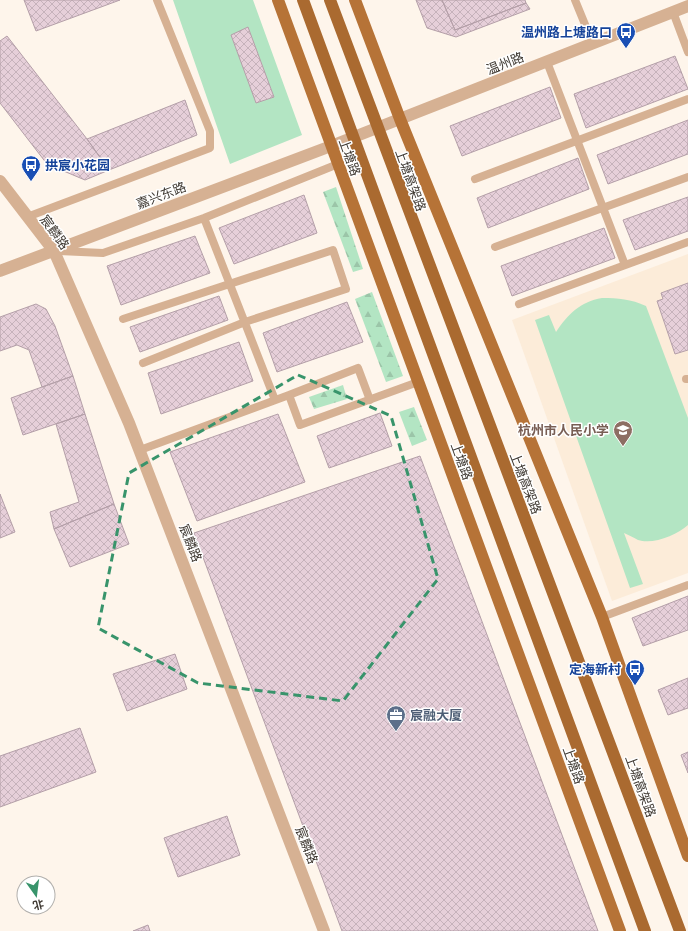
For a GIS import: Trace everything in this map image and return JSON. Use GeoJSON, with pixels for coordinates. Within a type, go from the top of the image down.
{"type":"FeatureCollection","features":[{"type":"Feature","properties":{"kind":"highway"},"geometry":{"type":"LineString","coordinates":[[303,0],[645,931]]}},
{"type":"Feature","properties":{"kind":"highway","name":"上塘高架路"},"geometry":{"type":"LineString","coordinates":[[330,0],[414,230],[621,772],[680,931]]}},
{"type":"Feature","properties":{"kind":"main road","name":"上塘路"},"geometry":{"type":"LineString","coordinates":[[278,0],[620,931]]}},
{"type":"Feature","properties":{"kind":"main road"},"geometry":{"type":"LineString","coordinates":[[355,0],[400,119],[602,617],[688,856]]}},
{"type":"Feature","properties":{"kind":"street","name":"温州路"},"geometry":{"type":"LineString","coordinates":[[332,146],[688,6]]}},
{"type":"Feature","properties":{"kind":"street","name":"嘉兴东路"},"geometry":{"type":"LineString","coordinates":[[0,271],[332,146]]}},
{"type":"Feature","properties":{"kind":"street","name":"宸麟路"},"geometry":{"type":"LineString","coordinates":[[0,181],[54,250],[140,450],[324,931]]}},
{"type":"Feature","properties":{"kind":"lane"},"geometry":{"type":"LineString","coordinates":[[27,217],[210,148],[210,131],[157,0]]}},
{"type":"Feature","properties":{"kind":"lane"},"geometry":{"type":"LineString","coordinates":[[575,0],[593,44]]}},
{"type":"Feature","properties":{"kind":"lane"},"geometry":{"type":"LineString","coordinates":[[673,12],[688,52]]}},
{"type":"Feature","properties":{"kind":"lane"},"geometry":{"type":"LineString","coordinates":[[547,62],[625,265]]}},
{"type":"Feature","properties":{"kind":"lane"},"geometry":{"type":"LineString","coordinates":[[475,180],[688,99]]}},
{"type":"Feature","properties":{"kind":"lane"},"geometry":{"type":"LineString","coordinates":[[54,250],[104,253],[204,218],[338,164]]}},
{"type":"Feature","properties":{"kind":"lane"},"geometry":{"type":"LineString","coordinates":[[495,247],[688,178]]}},
{"type":"Feature","properties":{"kind":"lane"},"geometry":{"type":"LineString","coordinates":[[204,218],[275,400]]}},
{"type":"Feature","properties":{"kind":"lane"},"geometry":{"type":"LineString","coordinates":[[519,304],[688,242]]}},
{"type":"Feature","properties":{"kind":"lane"},"geometry":{"type":"LineString","coordinates":[[124,319],[333,250],[346,289],[245,322],[143,362]]}},
{"type":"Feature","properties":{"kind":"lane"},"geometry":{"type":"LineString","coordinates":[[140,450],[358,368],[370,400]]}},
{"type":"Feature","properties":{"kind":"lane"},"geometry":{"type":"LineString","coordinates":[[289,394],[300,425],[418,382]]}},
{"type":"Feature","properties":{"kind":"lane"},"geometry":{"type":"LineString","coordinates":[[602,617],[688,585]]}},
{"type":"Feature","properties":{"kind":"highlighted area"},"geometry":{"type":"Polygon","coordinates":[[[298,375],[391,416],[438,579],[343,701],[198,683],[98,628],[129,473],[298,375]]]}},
{"type":"Feature","properties":{"kind":"shaded area","name":"杭州市人民小学"},"geometry":{"type":"Polygon","coordinates":[[[688,254],[688,573],[612,601],[512,320],[688,254]]]}},
{"type":"Feature","properties":{"kind":"green space"},"geometry":{"type":"Polygon","coordinates":[[[173,0],[253,0],[302,135],[230,164],[173,0]]]}},
{"type":"Feature","properties":{"kind":"green space"},"geometry":{"type":"Polygon","coordinates":[[[336,187],[363,269],[353,272],[323,192],[336,187]]]}},
{"type":"Feature","properties":{"kind":"green space"},"geometry":{"type":"Polygon","coordinates":[[[372,292],[403,376],[386,382],[355,299],[372,292]]]}},
{"type":"Feature","properties":{"kind":"green space","name":"杭州市人民小学"},"geometry":{"type":"Polygon","coordinates":[[[602,298],[624,299],[646,306],[688,418],[688,525],[678,532],[658,540],[651,541],[638,540],[624,533],[643,584],[630,588],[535,320],[549,315],[556,332],[575,310],[587,302],[602,298]]]}},
{"type":"Feature","properties":{"kind":"green space"},"geometry":{"type":"Polygon","coordinates":[[[343,385],[347,399],[314,409],[309,397],[343,385]]]}},
{"type":"Feature","properties":{"kind":"green space"},"geometry":{"type":"Polygon","coordinates":[[[414,407],[427,440],[412,446],[399,412],[414,407]]]}},
{"type":"Feature","properties":{"kind":"building"},"geometry":{"type":"Polygon","coordinates":[[[24,0],[120,0],[36,31],[24,0]]]}},
{"type":"Feature","properties":{"kind":"building"},"geometry":{"type":"Polygon","coordinates":[[[416,0],[442,0],[455,30],[526,3],[530,9],[456,37],[427,28],[416,0]]]}},
{"type":"Feature","properties":{"kind":"building"},"geometry":{"type":"Polygon","coordinates":[[[442,0],[525,0],[526,3],[455,30],[442,0]]]}},
{"type":"Feature","properties":{"kind":"building"},"geometry":{"type":"Polygon","coordinates":[[[248,27],[274,97],[256,103],[231,35],[248,27]]]}},
{"type":"Feature","properties":{"kind":"building"},"geometry":{"type":"Polygon","coordinates":[[[7,36],[87,139],[109,170],[85,180],[47,164],[0,103],[0,41],[7,36]]]}},
{"type":"Feature","properties":{"kind":"building"},"geometry":{"type":"Polygon","coordinates":[[[675,56],[688,89],[586,128],[574,94],[675,56]]]}},
{"type":"Feature","properties":{"kind":"building"},"geometry":{"type":"Polygon","coordinates":[[[550,87],[561,118],[462,156],[450,126],[550,87]]]}},
{"type":"Feature","properties":{"kind":"building"},"geometry":{"type":"Polygon","coordinates":[[[185,100],[197,135],[109,170],[87,139],[185,100]]]}},
{"type":"Feature","properties":{"kind":"building"},"geometry":{"type":"Polygon","coordinates":[[[688,120],[688,154],[608,184],[597,155],[688,120]]]}},
{"type":"Feature","properties":{"kind":"building"},"geometry":{"type":"Polygon","coordinates":[[[578,158],[589,189],[488,228],[477,198],[578,158]]]}},
{"type":"Feature","properties":{"kind":"building"},"geometry":{"type":"Polygon","coordinates":[[[304,195],[317,233],[234,264],[219,228],[304,195]]]}},
{"type":"Feature","properties":{"kind":"building"},"geometry":{"type":"Polygon","coordinates":[[[688,197],[688,231],[635,250],[623,220],[688,197]]]}},
{"type":"Feature","properties":{"kind":"building"},"geometry":{"type":"Polygon","coordinates":[[[604,228],[615,258],[512,296],[501,266],[604,228]]]}},
{"type":"Feature","properties":{"kind":"building"},"geometry":{"type":"Polygon","coordinates":[[[195,236],[210,273],[121,305],[107,266],[195,236]]]}},
{"type":"Feature","properties":{"kind":"building"},"geometry":{"type":"Polygon","coordinates":[[[688,283],[688,350],[675,354],[657,301],[663,299],[661,293],[688,283]]]}},
{"type":"Feature","properties":{"kind":"building"},"geometry":{"type":"Polygon","coordinates":[[[219,296],[228,320],[140,352],[130,327],[219,296]]]}},
{"type":"Feature","properties":{"kind":"building"},"geometry":{"type":"Polygon","coordinates":[[[347,302],[363,342],[277,372],[263,333],[347,302]]]}},
{"type":"Feature","properties":{"kind":"building"},"geometry":{"type":"Polygon","coordinates":[[[36,304],[46,309],[55,326],[73,376],[42,387],[29,350],[17,345],[0,351],[0,317],[36,304]]]}},
{"type":"Feature","properties":{"kind":"building"},"geometry":{"type":"Polygon","coordinates":[[[239,342],[253,381],[161,414],[148,373],[239,342]]]}},
{"type":"Feature","properties":{"kind":"building"},"geometry":{"type":"Polygon","coordinates":[[[73,376],[85,414],[23,435],[11,398],[73,376]]]}},
{"type":"Feature","properties":{"kind":"building"},"geometry":{"type":"Polygon","coordinates":[[[380,413],[392,446],[329,468],[317,436],[380,413]]]}},
{"type":"Feature","properties":{"kind":"building"},"geometry":{"type":"Polygon","coordinates":[[[85,414],[114,504],[54,529],[50,512],[79,502],[56,424],[85,414]]]}},
{"type":"Feature","properties":{"kind":"building"},"geometry":{"type":"Polygon","coordinates":[[[278,414],[305,482],[197,521],[170,452],[278,414]]]}},
{"type":"Feature","properties":{"kind":"building","name":"宸融大厦"},"geometry":{"type":"Polygon","coordinates":[[[420,456],[598,931],[342,931],[194,533],[420,456]]]}},
{"type":"Feature","properties":{"kind":"building"},"geometry":{"type":"Polygon","coordinates":[[[0,494],[15,532],[0,538],[0,494]]]}},
{"type":"Feature","properties":{"kind":"building"},"geometry":{"type":"Polygon","coordinates":[[[114,504],[129,544],[70,567],[54,529],[114,504]]]}},
{"type":"Feature","properties":{"kind":"building"},"geometry":{"type":"Polygon","coordinates":[[[688,596],[688,630],[643,646],[632,618],[688,596]]]}},
{"type":"Feature","properties":{"kind":"building"},"geometry":{"type":"Polygon","coordinates":[[[175,654],[187,689],[127,711],[113,674],[175,654]]]}},
{"type":"Feature","properties":{"kind":"building"},"geometry":{"type":"Polygon","coordinates":[[[688,678],[688,708],[668,715],[658,690],[688,678]]]}},
{"type":"Feature","properties":{"kind":"building"},"geometry":{"type":"Polygon","coordinates":[[[80,728],[96,772],[0,807],[0,756],[80,728]]]}},
{"type":"Feature","properties":{"kind":"building"},"geometry":{"type":"Polygon","coordinates":[[[688,752],[688,773],[681,755],[688,752]]]}},
{"type":"Feature","properties":{"kind":"building"},"geometry":{"type":"Polygon","coordinates":[[[227,816],[240,855],[178,877],[164,838],[227,816]]]}},
{"type":"Feature","properties":{"kind":"building"},"geometry":{"type":"Polygon","coordinates":[[[148,925],[150,931],[133,931],[148,925]]]}},
{"type":"Feature","properties":{"kind":"place","name":"温州路上塘路口"},"geometry":{"type":"Point","coordinates":[626,49]}},
{"type":"Feature","properties":{"kind":"place","name":"拱宸小花园"},"geometry":{"type":"Point","coordinates":[31,182]}},
{"type":"Feature","properties":{"kind":"place","name":"杭州市人民小学"},"geometry":{"type":"Point","coordinates":[623,447]}},
{"type":"Feature","properties":{"kind":"place","name":"定海新村"},"geometry":{"type":"Point","coordinates":[635,686]}},
{"type":"Feature","properties":{"kind":"place","name":"宸融大厦"},"geometry":{"type":"Point","coordinates":[396,732]}}]}
